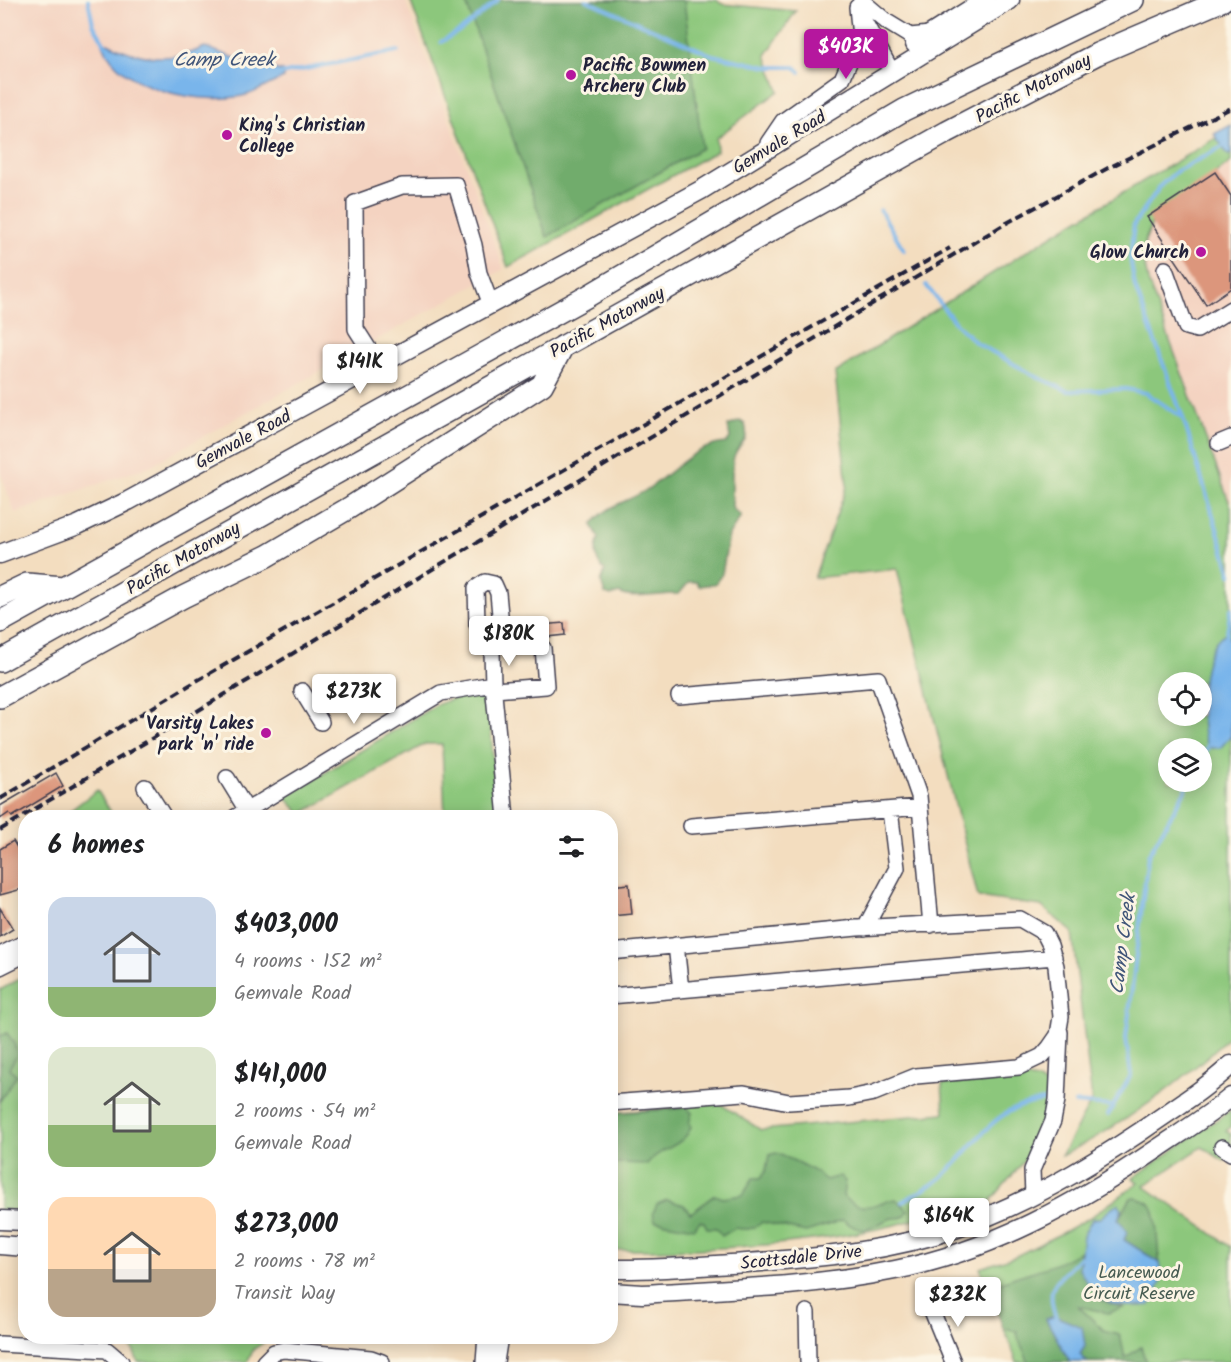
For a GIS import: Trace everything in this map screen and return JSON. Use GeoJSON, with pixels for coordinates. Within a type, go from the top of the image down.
{"type":"FeatureCollection","features":[{"type":"Feature","properties":{"kind":"highway","name":"Pacific Motorway"},"geometry":{"type":"LineString","coordinates":[[0,622],[588,296],[904,110],[1133,0]]}},
{"type":"Feature","properties":{"kind":"highway","name":"Pacific Motorway"},"geometry":{"type":"LineString","coordinates":[[0,661],[1036,85],[1097,54],[1223,0]]}},
{"type":"Feature","properties":{"kind":"highway"},"geometry":{"type":"LineString","coordinates":[[0,697],[183,597],[267,556],[349,508],[542,386],[564,346]]}},
{"type":"Feature","properties":{"kind":"highway"},"geometry":{"type":"LineString","coordinates":[[0,597],[27,584],[64,587]]}},
{"type":"Feature","properties":{"kind":"main road","name":"Gemvale Road"},"geometry":{"type":"LineString","coordinates":[[0,554],[78,525],[128,501],[490,302],[700,190],[889,67],[933,33],[985,0]]}},
{"type":"Feature","properties":{"kind":"main road","name":"Gemvale Road"},"geometry":{"type":"LineString","coordinates":[[700,190],[768,143],[889,67],[1011,0]]}},
{"type":"Feature","properties":{"kind":"main road","name":"Scottsdale Drive"},"geometry":{"type":"LineString","coordinates":[[618,1269],[669,1269],[810,1258],[871,1250],[961,1226],[1033,1195],[1116,1149],[1192,1097],[1231,1065]]}},
{"type":"Feature","properties":{"kind":"main road","name":"Scottsdale Drive"},"geometry":{"type":"LineString","coordinates":[[618,1292],[664,1293],[831,1281],[897,1270],[966,1250],[1026,1227],[1079,1200],[1139,1162],[1231,1097]]}},
{"type":"Feature","properties":{"kind":"main road"},"geometry":{"type":"LineString","coordinates":[[0,1220],[18,1221]]}},
{"type":"Feature","properties":{"kind":"main road"},"geometry":{"type":"LineString","coordinates":[[0,1245],[18,1246]]}},
{"type":"Feature","properties":{"kind":"street"},"geometry":{"type":"LineString","coordinates":[[857,2],[910,36],[933,33]]}},
{"type":"Feature","properties":{"kind":"street"},"geometry":{"type":"LineString","coordinates":[[857,2],[889,67]]}},
{"type":"Feature","properties":{"kind":"street"},"geometry":{"type":"LineString","coordinates":[[768,143],[783,121],[842,79],[860,37],[857,2]]}},
{"type":"Feature","properties":{"kind":"street"},"geometry":{"type":"LineString","coordinates":[[378,365],[356,329],[355,203],[402,186],[456,185],[474,244],[479,273],[490,302]]}},
{"type":"Feature","properties":{"kind":"street"},"geometry":{"type":"LineString","coordinates":[[1165,269],[1186,327],[1197,330],[1231,309]]}},
{"type":"Feature","properties":{"kind":"street"},"geometry":{"type":"LineString","coordinates":[[463,594],[478,585],[489,582],[497,588],[500,630],[492,652],[493,687],[505,810]]}},
{"type":"Feature","properties":{"kind":"street"},"geometry":{"type":"LineString","coordinates":[[478,585],[475,595],[477,624],[492,652]]}},
{"type":"Feature","properties":{"kind":"street"},"geometry":{"type":"LineString","coordinates":[[465,634],[470,632],[483,636],[495,635],[500,630]]}},
{"type":"Feature","properties":{"kind":"street"},"geometry":{"type":"LineString","coordinates":[[247,810],[441,693],[493,687],[546,686],[543,648]]}},
{"type":"Feature","properties":{"kind":"street"},"geometry":{"type":"LineString","coordinates":[[680,696],[878,679],[919,796],[931,925]]}},
{"type":"Feature","properties":{"kind":"street"},"geometry":{"type":"LineString","coordinates":[[302,691],[321,722]]}},
{"type":"Feature","properties":{"kind":"street"},"geometry":{"type":"LineString","coordinates":[[227,778],[239,810]]}},
{"type":"Feature","properties":{"kind":"street"},"geometry":{"type":"LineString","coordinates":[[145,787],[160,810]]}},
{"type":"Feature","properties":{"kind":"street"},"geometry":{"type":"LineString","coordinates":[[691,826],[920,807]]}},
{"type":"Feature","properties":{"kind":"street"},"geometry":{"type":"LineString","coordinates":[[865,928],[897,868],[890,810]]}},
{"type":"Feature","properties":{"kind":"street"},"geometry":{"type":"LineString","coordinates":[[618,951],[865,928],[1020,918],[1044,933],[1054,957],[1060,1028],[1057,1100],[1053,1121],[1032,1170],[1033,1195]]}},
{"type":"Feature","properties":{"kind":"street"},"geometry":{"type":"LineString","coordinates":[[676,945],[681,990]]}},
{"type":"Feature","properties":{"kind":"street"},"geometry":{"type":"LineString","coordinates":[[0,955],[18,946]]}},
{"type":"Feature","properties":{"kind":"street"},"geometry":{"type":"LineString","coordinates":[[618,995],[1054,957]]}},
{"type":"Feature","properties":{"kind":"street"},"geometry":{"type":"LineString","coordinates":[[0,968],[18,958]]}},
{"type":"Feature","properties":{"kind":"street"},"geometry":{"type":"LineString","coordinates":[[618,1102],[744,1093],[789,1102],[864,1096],[916,1076],[1018,1067],[1042,1056],[1054,1042],[1060,1028]]}},
{"type":"Feature","properties":{"kind":"street"},"geometry":{"type":"LineString","coordinates":[[930,1306],[953,1362]]}},
{"type":"Feature","properties":{"kind":"street"},"geometry":{"type":"LineString","coordinates":[[807,1312],[808,1362]]}},
{"type":"Feature","properties":{"kind":"street"},"geometry":{"type":"LineString","coordinates":[[0,1344],[107,1350],[121,1362]]}},
{"type":"Feature","properties":{"kind":"street"},"geometry":{"type":"LineString","coordinates":[[484,1362],[485,1344]]}},
{"type":"Feature","properties":{"kind":"street"},"geometry":{"type":"LineString","coordinates":[[496,1362],[499,1344]]}},
{"type":"Feature","properties":{"kind":"street"},"geometry":{"type":"LineString","coordinates":[[264,1362],[274,1352],[284,1350],[371,1358],[382,1362]]}},
{"type":"Feature","properties":{"kind":"shaded area","name":"King's Christian College"},"geometry":{"type":"Polygon","coordinates":[[[0,0],[405,0],[504,269],[150,466],[15,513],[0,471],[0,0]]]}},
{"type":"Feature","properties":{"kind":"shaded area"},"geometry":{"type":"Polygon","coordinates":[[[1231,162],[1231,507],[1147,281],[1144,261],[1145,241],[1152,223],[1231,162]]]}},
{"type":"Feature","properties":{"kind":"green space","name":"Pacific Bowmen Archery Club"},"geometry":{"type":"Polygon","coordinates":[[[410,0],[716,0],[722,4],[796,11],[766,55],[779,91],[716,138],[717,151],[508,267],[410,0]]]}},
{"type":"Feature","properties":{"kind":"green space","name":"Pacific Bowmen Archery Club"},"geometry":{"type":"Polygon","coordinates":[[[465,0],[684,0],[702,148],[547,237],[465,0]]]}},
{"type":"Feature","properties":{"kind":"green space"},"geometry":{"type":"Polygon","coordinates":[[[1231,129],[1231,162],[1152,223],[1145,241],[1144,261],[1148,281],[1231,507],[1231,1035],[1192,1070],[1129,1117],[1061,1156],[1092,1100],[1072,932],[1041,906],[978,897],[897,569],[814,578],[847,486],[835,373],[1062,229],[1231,129]]]}},
{"type":"Feature","properties":{"kind":"green space"},"geometry":{"type":"Polygon","coordinates":[[[740,421],[745,424],[746,438],[737,449],[733,459],[732,508],[741,516],[729,535],[722,574],[715,584],[699,586],[697,582],[689,582],[679,594],[639,597],[619,593],[611,596],[605,594],[601,582],[605,570],[599,564],[596,556],[599,538],[592,525],[603,513],[646,490],[683,461],[703,449],[726,443],[730,438],[728,426],[740,421]]]}},
{"type":"Feature","properties":{"kind":"green space"},"geometry":{"type":"Polygon","coordinates":[[[476,693],[486,698],[489,704],[497,810],[445,810],[442,744],[425,744],[308,810],[297,810],[285,797],[436,705],[476,693]]]}},
{"type":"Feature","properties":{"kind":"green space"},"geometry":{"type":"Polygon","coordinates":[[[97,790],[110,810],[71,810],[97,790]]]}},
{"type":"Feature","properties":{"kind":"green space"},"geometry":{"type":"Polygon","coordinates":[[[18,980],[18,1211],[0,1210],[0,990],[18,980]]]}},
{"type":"Feature","properties":{"kind":"green space"},"geometry":{"type":"Polygon","coordinates":[[[7,1033],[18,1055],[9,1068],[17,1075],[0,1101],[0,1036],[7,1033]]]}},
{"type":"Feature","properties":{"kind":"green space"},"geometry":{"type":"Polygon","coordinates":[[[1022,1077],[1037,1080],[1050,1088],[1047,1114],[1024,1161],[989,1203],[960,1214],[958,1206],[918,1219],[875,1229],[786,1243],[697,1249],[618,1250],[618,1112],[719,1103],[761,1130],[944,1113],[942,1084],[1022,1077]]]}},
{"type":"Feature","properties":{"kind":"green space"},"geometry":{"type":"Polygon","coordinates":[[[687,1108],[692,1113],[689,1123],[691,1127],[683,1139],[652,1158],[647,1164],[618,1163],[618,1113],[687,1108]]]}},
{"type":"Feature","properties":{"kind":"green space","name":"Lancewood Circuit Reserve"},"geometry":{"type":"Polygon","coordinates":[[[1231,1110],[1231,1127],[1226,1131],[1231,1134],[1231,1152],[1224,1161],[1202,1147],[1144,1186],[1231,1247],[1231,1362],[1017,1362],[980,1268],[1016,1256],[1092,1216],[1138,1183],[1133,1178],[1231,1110]]]}},
{"type":"Feature","properties":{"kind":"green space"},"geometry":{"type":"Polygon","coordinates":[[[776,1153],[809,1168],[826,1180],[840,1176],[845,1181],[843,1196],[857,1205],[869,1206],[896,1199],[908,1210],[903,1217],[892,1218],[868,1229],[857,1228],[843,1220],[806,1232],[762,1222],[750,1229],[735,1228],[722,1236],[716,1228],[707,1228],[704,1222],[700,1221],[694,1228],[655,1221],[653,1213],[657,1204],[667,1200],[684,1205],[690,1213],[715,1195],[723,1198],[743,1195],[753,1178],[761,1178],[766,1170],[769,1155],[776,1153]]]}},
{"type":"Feature","properties":{"kind":"green space"},"geometry":{"type":"Polygon","coordinates":[[[1135,1197],[1149,1203],[1152,1207],[1156,1222],[1160,1263],[1124,1240],[1118,1219],[1131,1198],[1135,1197]]]}},
{"type":"Feature","properties":{"kind":"green space"},"geometry":{"type":"Polygon","coordinates":[[[1080,1251],[1078,1260],[1101,1300],[1123,1308],[1108,1313],[1078,1306],[1106,1332],[1120,1335],[1125,1358],[1141,1347],[1146,1362],[1087,1362],[1046,1319],[1070,1362],[1028,1362],[1017,1331],[1003,1328],[993,1299],[997,1284],[1050,1266],[1080,1251]]]}},
{"type":"Feature","properties":{"kind":"green space"},"geometry":{"type":"Polygon","coordinates":[[[126,1344],[262,1344],[254,1349],[247,1362],[138,1362],[133,1350],[126,1344]]]}},
{"type":"Feature","properties":{"kind":"water"},"geometry":{"type":"Polygon","coordinates":[[[108,43],[131,53],[156,57],[181,55],[205,47],[257,66],[283,71],[284,78],[246,95],[229,98],[187,96],[144,84],[126,73],[112,60],[103,44],[108,43]]]}},
{"type":"Feature","properties":{"kind":"water"},"geometry":{"type":"Polygon","coordinates":[[[1231,125],[1231,154],[1228,155],[1214,134],[1231,125]]]}},
{"type":"Feature","properties":{"kind":"water"},"geometry":{"type":"Polygon","coordinates":[[[1226,633],[1231,641],[1231,736],[1220,748],[1212,748],[1212,738],[1205,738],[1203,726],[1212,726],[1212,672],[1204,672],[1210,653],[1217,641],[1226,633]]]}},
{"type":"Feature","properties":{"kind":"water"},"geometry":{"type":"Polygon","coordinates":[[[1118,1203],[1122,1209],[1118,1219],[1127,1232],[1124,1240],[1160,1263],[1163,1278],[1150,1305],[1125,1306],[1107,1302],[1093,1290],[1079,1269],[1083,1236],[1092,1219],[1100,1218],[1118,1203]]]}},
{"type":"Feature","properties":{"kind":"water"},"geometry":{"type":"Polygon","coordinates":[[[1055,1316],[1082,1327],[1085,1346],[1080,1354],[1087,1362],[1070,1362],[1046,1319],[1055,1316]]]}},
{"type":"Feature","properties":{"kind":"building","name":"Glow Church"},"geometry":{"type":"Polygon","coordinates":[[[1215,172],[1231,196],[1231,288],[1206,305],[1147,217],[1215,172]]]}},
{"type":"Feature","properties":{"kind":"building"},"geometry":{"type":"Polygon","coordinates":[[[564,623],[565,635],[528,639],[529,649],[517,650],[515,627],[564,623]]]}},
{"type":"Feature","properties":{"kind":"building"},"geometry":{"type":"Polygon","coordinates":[[[56,773],[63,786],[24,810],[18,810],[18,813],[12,817],[9,813],[0,819],[0,806],[56,773]]]}},
{"type":"Feature","properties":{"kind":"building"},"geometry":{"type":"Polygon","coordinates":[[[13,841],[18,849],[18,890],[0,895],[0,849],[13,841]]]}},
{"type":"Feature","properties":{"kind":"building"},"geometry":{"type":"Polygon","coordinates":[[[629,884],[632,914],[618,915],[618,885],[629,884]]]}},
{"type":"Feature","properties":{"kind":"building"},"geometry":{"type":"Polygon","coordinates":[[[0,908],[13,929],[0,937],[0,908]]]}},
{"type":"Feature","properties":{"kind":"waterway","name":"Camp Creek"},"geometry":{"type":"LineString","coordinates":[[88,0],[93,24],[106,46]]}},
{"type":"Feature","properties":{"kind":"waterway","name":"Camp Creek"},"geometry":{"type":"LineString","coordinates":[[441,42],[464,28],[498,0]]}},
{"type":"Feature","properties":{"kind":"waterway","name":"Camp Creek"},"geometry":{"type":"LineString","coordinates":[[586,0],[712,55],[767,67],[795,67],[800,72]]}},
{"type":"Feature","properties":{"kind":"waterway","name":"Camp Creek"},"geometry":{"type":"LineString","coordinates":[[280,74],[398,51]]}},
{"type":"Feature","properties":{"kind":"waterway"},"geometry":{"type":"LineString","coordinates":[[1183,418],[1135,287],[1130,257],[1134,224],[1161,185],[1177,171],[1222,147]]}},
{"type":"Feature","properties":{"kind":"waterway","name":"Camp Creek"},"geometry":{"type":"LineString","coordinates":[[880,210],[904,250]]}},
{"type":"Feature","properties":{"kind":"waterway","name":"Camp Creek"},"geometry":{"type":"LineString","coordinates":[[926,285],[956,324],[975,342],[1035,376],[1068,391],[1126,389],[1146,393],[1183,418],[1231,574]]}},
{"type":"Feature","properties":{"kind":"waterway","name":"Camp Creek"},"geometry":{"type":"LineString","coordinates":[[1226,638],[1231,609]]}},
{"type":"Feature","properties":{"kind":"waterway","name":"Camp Creek"},"geometry":{"type":"LineString","coordinates":[[1108,1115],[1131,1075],[1126,1038],[1148,856],[1184,792]]}},
{"type":"Feature","properties":{"kind":"waterway"},"geometry":{"type":"LineString","coordinates":[[902,1202],[942,1177],[998,1119],[1010,1111],[1044,1101]]}},
{"type":"Feature","properties":{"kind":"waterway"},"geometry":{"type":"LineString","coordinates":[[1075,1103],[1113,1106]]}},
{"type":"Feature","properties":{"kind":"waterway","name":"Camp Creek"},"geometry":{"type":"LineString","coordinates":[[1056,1318],[1052,1306],[1053,1289],[1060,1277],[1080,1257]]}},
{"type":"Feature","properties":{"kind":"railway"},"geometry":{"type":"LineString","coordinates":[[33,810],[1003,225],[1108,168],[1231,108]]}},
{"type":"Feature","properties":{"kind":"railway"},"geometry":{"type":"LineString","coordinates":[[0,799],[193,683],[950,248]]}},
{"type":"Feature","properties":{"kind":"railway"},"geometry":{"type":"LineString","coordinates":[[0,830],[18,819]]}},
{"type":"Feature","properties":{"kind":"place","name":"Pacific Bowmen Archery Club"},"geometry":{"type":"Point","coordinates":[571,75]}},
{"type":"Feature","properties":{"kind":"place","name":"King's Christian College"},"geometry":{"type":"Point","coordinates":[227,135]}},
{"type":"Feature","properties":{"kind":"place","name":"Glow Church"},"geometry":{"type":"Point","coordinates":[1201,252]}},
{"type":"Feature","properties":{"kind":"place","name":"Varsity Lakes park 'n' ride"},"geometry":{"type":"Point","coordinates":[266,733]}}]}
